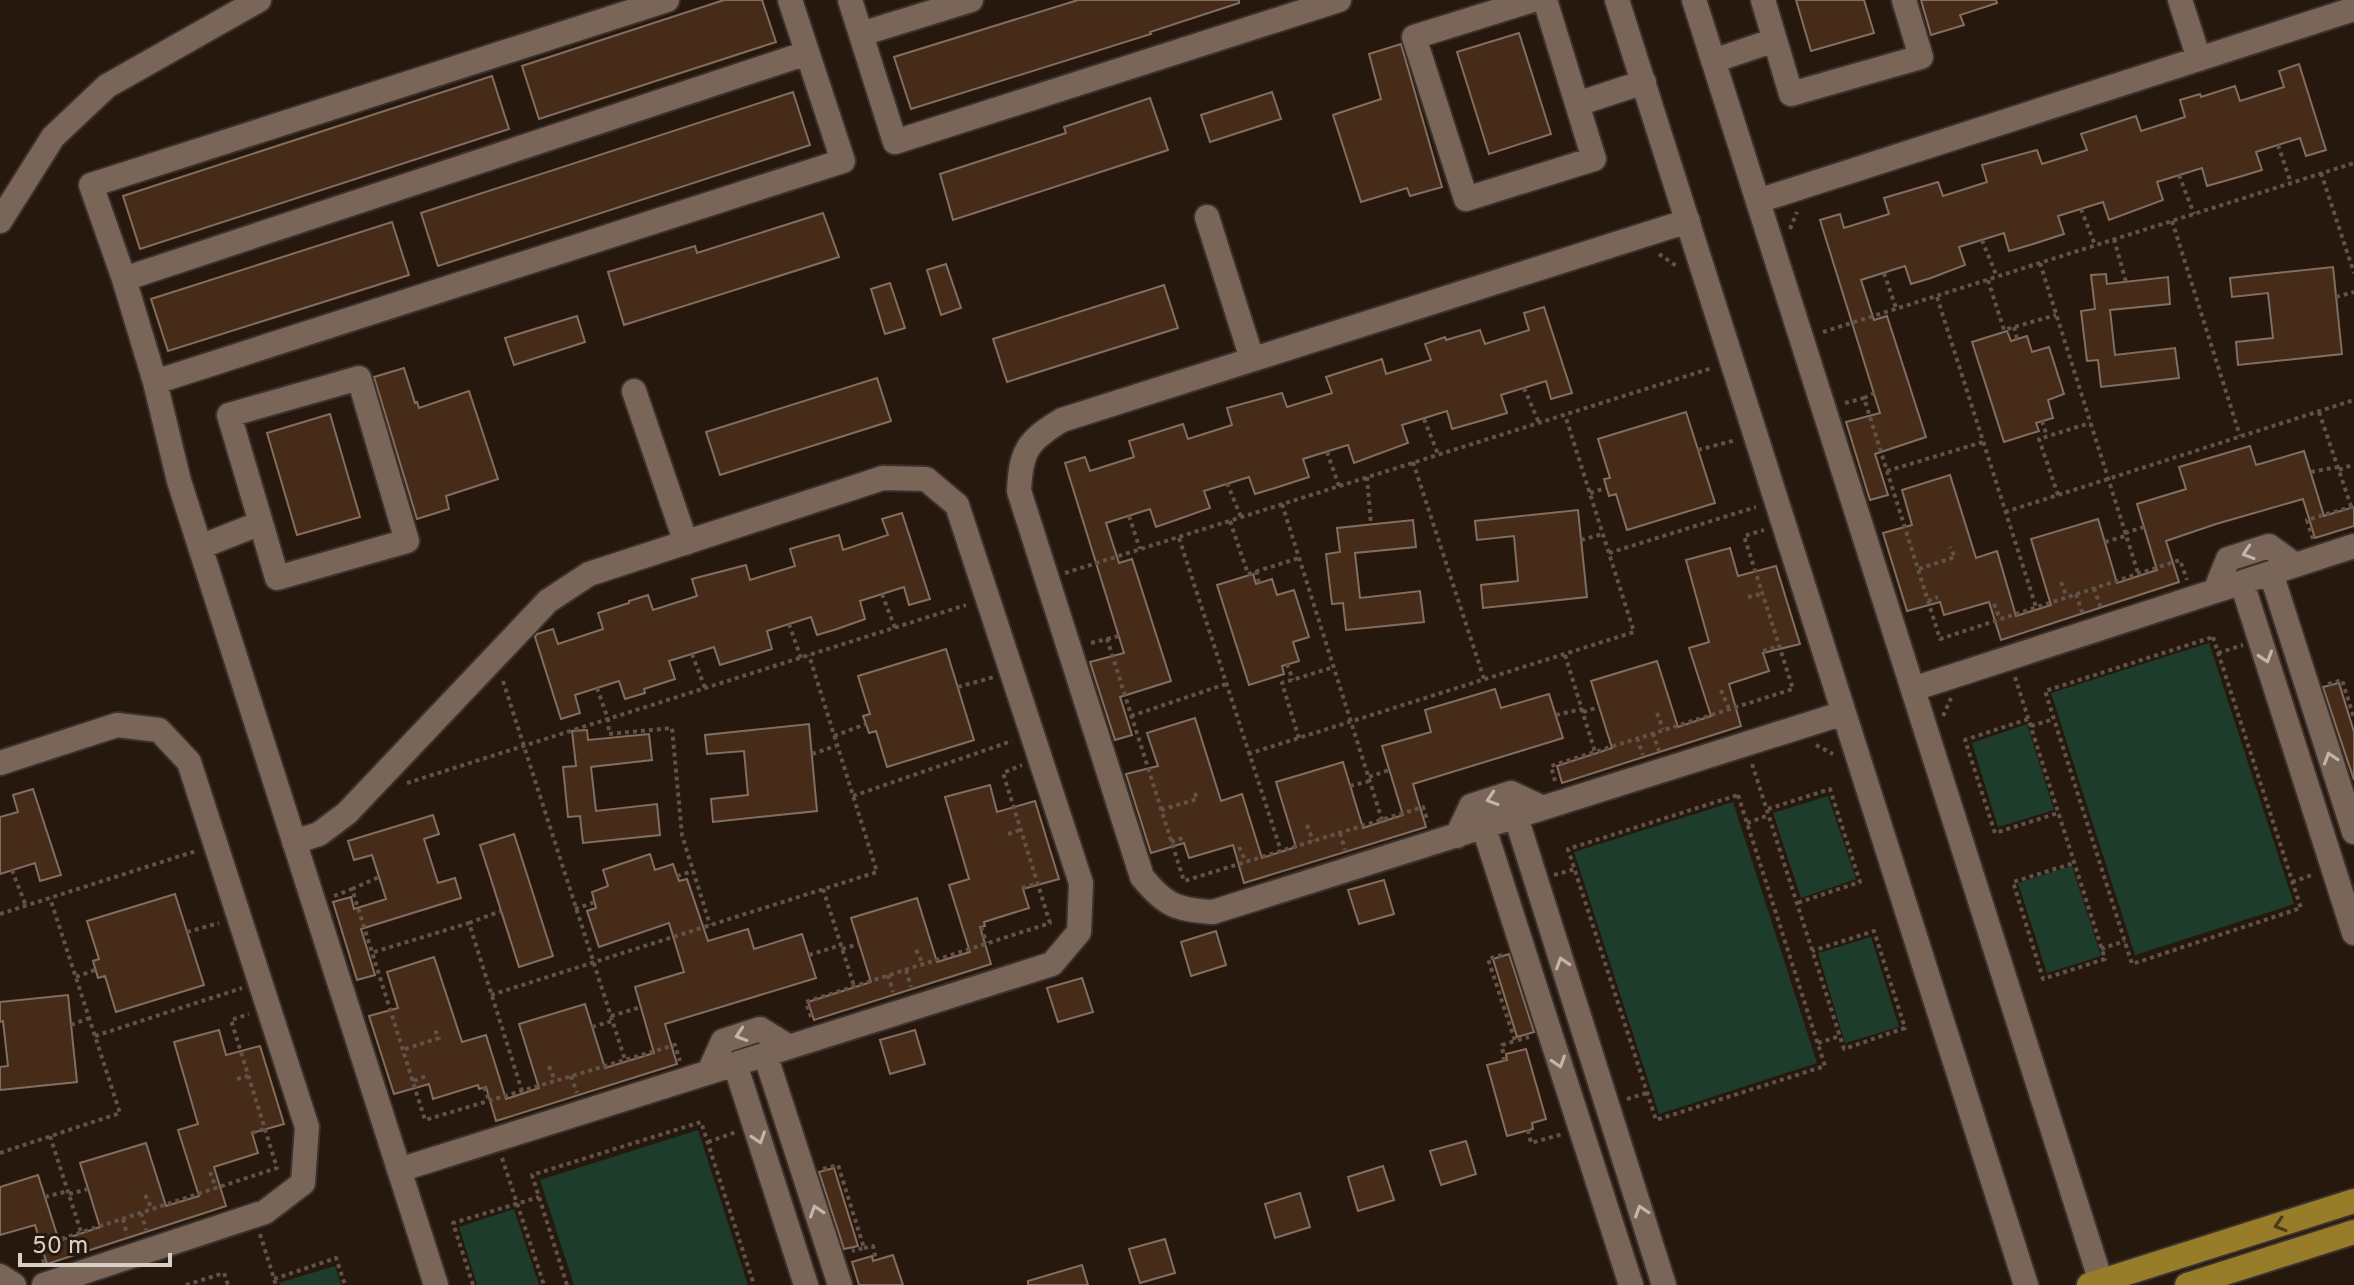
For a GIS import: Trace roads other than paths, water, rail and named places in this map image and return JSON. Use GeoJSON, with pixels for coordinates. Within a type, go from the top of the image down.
{"type":"FeatureCollection","features":[{"type":"Feature","properties":{"kind":"main road"},"geometry":{"type":"LineString","coordinates":[[2097,1284],[2354,1201]]}},
{"type":"Feature","properties":{"kind":"main road"},"geometry":{"type":"LineString","coordinates":[[2187,1285],[2354,1232]]}},
{"type":"Feature","properties":{"kind":"street"},"geometry":{"type":"LineString","coordinates":[[0,221],[53,137],[107,86],[259,0]]}},
{"type":"Feature","properties":{"kind":"street"},"geometry":{"type":"LineString","coordinates":[[436,1285],[179,481],[155,382],[91,185],[667,0]]}},
{"type":"Feature","properties":{"kind":"street"},"geometry":{"type":"LineString","coordinates":[[155,382],[843,161],[790,0]]}},
{"type":"Feature","properties":{"kind":"street"},"geometry":{"type":"LineString","coordinates":[[850,0],[895,142],[1339,0]]}},
{"type":"Feature","properties":{"kind":"street"},"geometry":{"type":"LineString","coordinates":[[861,34],[971,0]]}},
{"type":"Feature","properties":{"kind":"street"},"geometry":{"type":"LineString","coordinates":[[1533,0],[1414,37],[1466,199],[1594,159],[1545,0]]}},
{"type":"Feature","properties":{"kind":"street"},"geometry":{"type":"LineString","coordinates":[[1694,0],[1913,689],[2097,1284]]}},
{"type":"Feature","properties":{"kind":"street"},"geometry":{"type":"LineString","coordinates":[[1763,0],[1791,94],[1921,57],[1904,0]]}},
{"type":"Feature","properties":{"kind":"street"},"geometry":{"type":"LineString","coordinates":[[2180,0],[2199,59]]}},
{"type":"Feature","properties":{"kind":"street"},"geometry":{"type":"LineString","coordinates":[[1620,8],[2026,1285]]}},
{"type":"Feature","properties":{"kind":"street"},"geometry":{"type":"LineString","coordinates":[[1758,201],[2354,9]]}},
{"type":"Feature","properties":{"kind":"street"},"geometry":{"type":"LineString","coordinates":[[1713,61],[1775,40]]}},
{"type":"Feature","properties":{"kind":"street"},"geometry":{"type":"LineString","coordinates":[[124,279],[807,53]]}},
{"type":"Feature","properties":{"kind":"street"},"geometry":{"type":"LineString","coordinates":[[1577,104],[1644,82]]}},
{"type":"Feature","properties":{"kind":"street"},"geometry":{"type":"LineString","coordinates":[[1207,217],[1252,359]]}},
{"type":"Feature","properties":{"kind":"street"},"geometry":{"type":"LineString","coordinates":[[1688,221],[1062,420],[1037,435],[1020,461],[1019,491],[1142,877],[1158,896],[1184,910],[1213,912],[1484,828],[1516,817],[1550,799],[1844,713]]}},
{"type":"Feature","properties":{"kind":"street"},"geometry":{"type":"LineString","coordinates":[[359,378],[407,541],[277,578],[261,523],[229,415],[359,378]]}},
{"type":"Feature","properties":{"kind":"street"},"geometry":{"type":"LineString","coordinates":[[634,391],[686,543]]}},
{"type":"Feature","properties":{"kind":"street"},"geometry":{"type":"LineString","coordinates":[[294,842],[319,834],[347,813],[548,601],[589,574],[883,478],[926,479],[957,505],[1081,883],[1079,932],[1052,964],[399,1170]]}},
{"type":"Feature","properties":{"kind":"street"},"geometry":{"type":"LineString","coordinates":[[200,547],[261,523]]}},
{"type":"Feature","properties":{"kind":"street"},"geometry":{"type":"LineString","coordinates":[[2206,585],[2228,559],[2269,546],[2300,556]]}},
{"type":"Feature","properties":{"kind":"street"},"geometry":{"type":"LineString","coordinates":[[1913,689],[2206,585],[2242,583],[2271,573],[2300,556],[2354,546]]}},
{"type":"Feature","properties":{"kind":"street"},"geometry":{"type":"LineString","coordinates":[[2271,573],[2354,832]]}},
{"type":"Feature","properties":{"kind":"street"},"geometry":{"type":"LineString","coordinates":[[2242,583],[2354,933]]}},
{"type":"Feature","properties":{"kind":"street"},"geometry":{"type":"LineString","coordinates":[[0,763],[117,725],[159,730],[189,762],[307,1127],[303,1183],[265,1212],[45,1277]]}},
{"type":"Feature","properties":{"kind":"street"},"geometry":{"type":"LineString","coordinates":[[1457,836],[1471,806],[1511,793],[1550,799]]}},
{"type":"Feature","properties":{"kind":"street"},"geometry":{"type":"LineString","coordinates":[[1516,817],[1664,1285]]}},
{"type":"Feature","properties":{"kind":"street"},"geometry":{"type":"LineString","coordinates":[[1484,828],[1631,1285]]}},
{"type":"Feature","properties":{"kind":"street"},"geometry":{"type":"LineString","coordinates":[[709,1072],[723,1041],[760,1029],[777,1051],[840,1285]]}},
{"type":"Feature","properties":{"kind":"street"},"geometry":{"type":"LineString","coordinates":[[735,1064],[806,1285]]}},
{"type":"Feature","properties":{"kind":"street"},"geometry":{"type":"LineString","coordinates":[[0,1276],[14,1285]]}}]}
